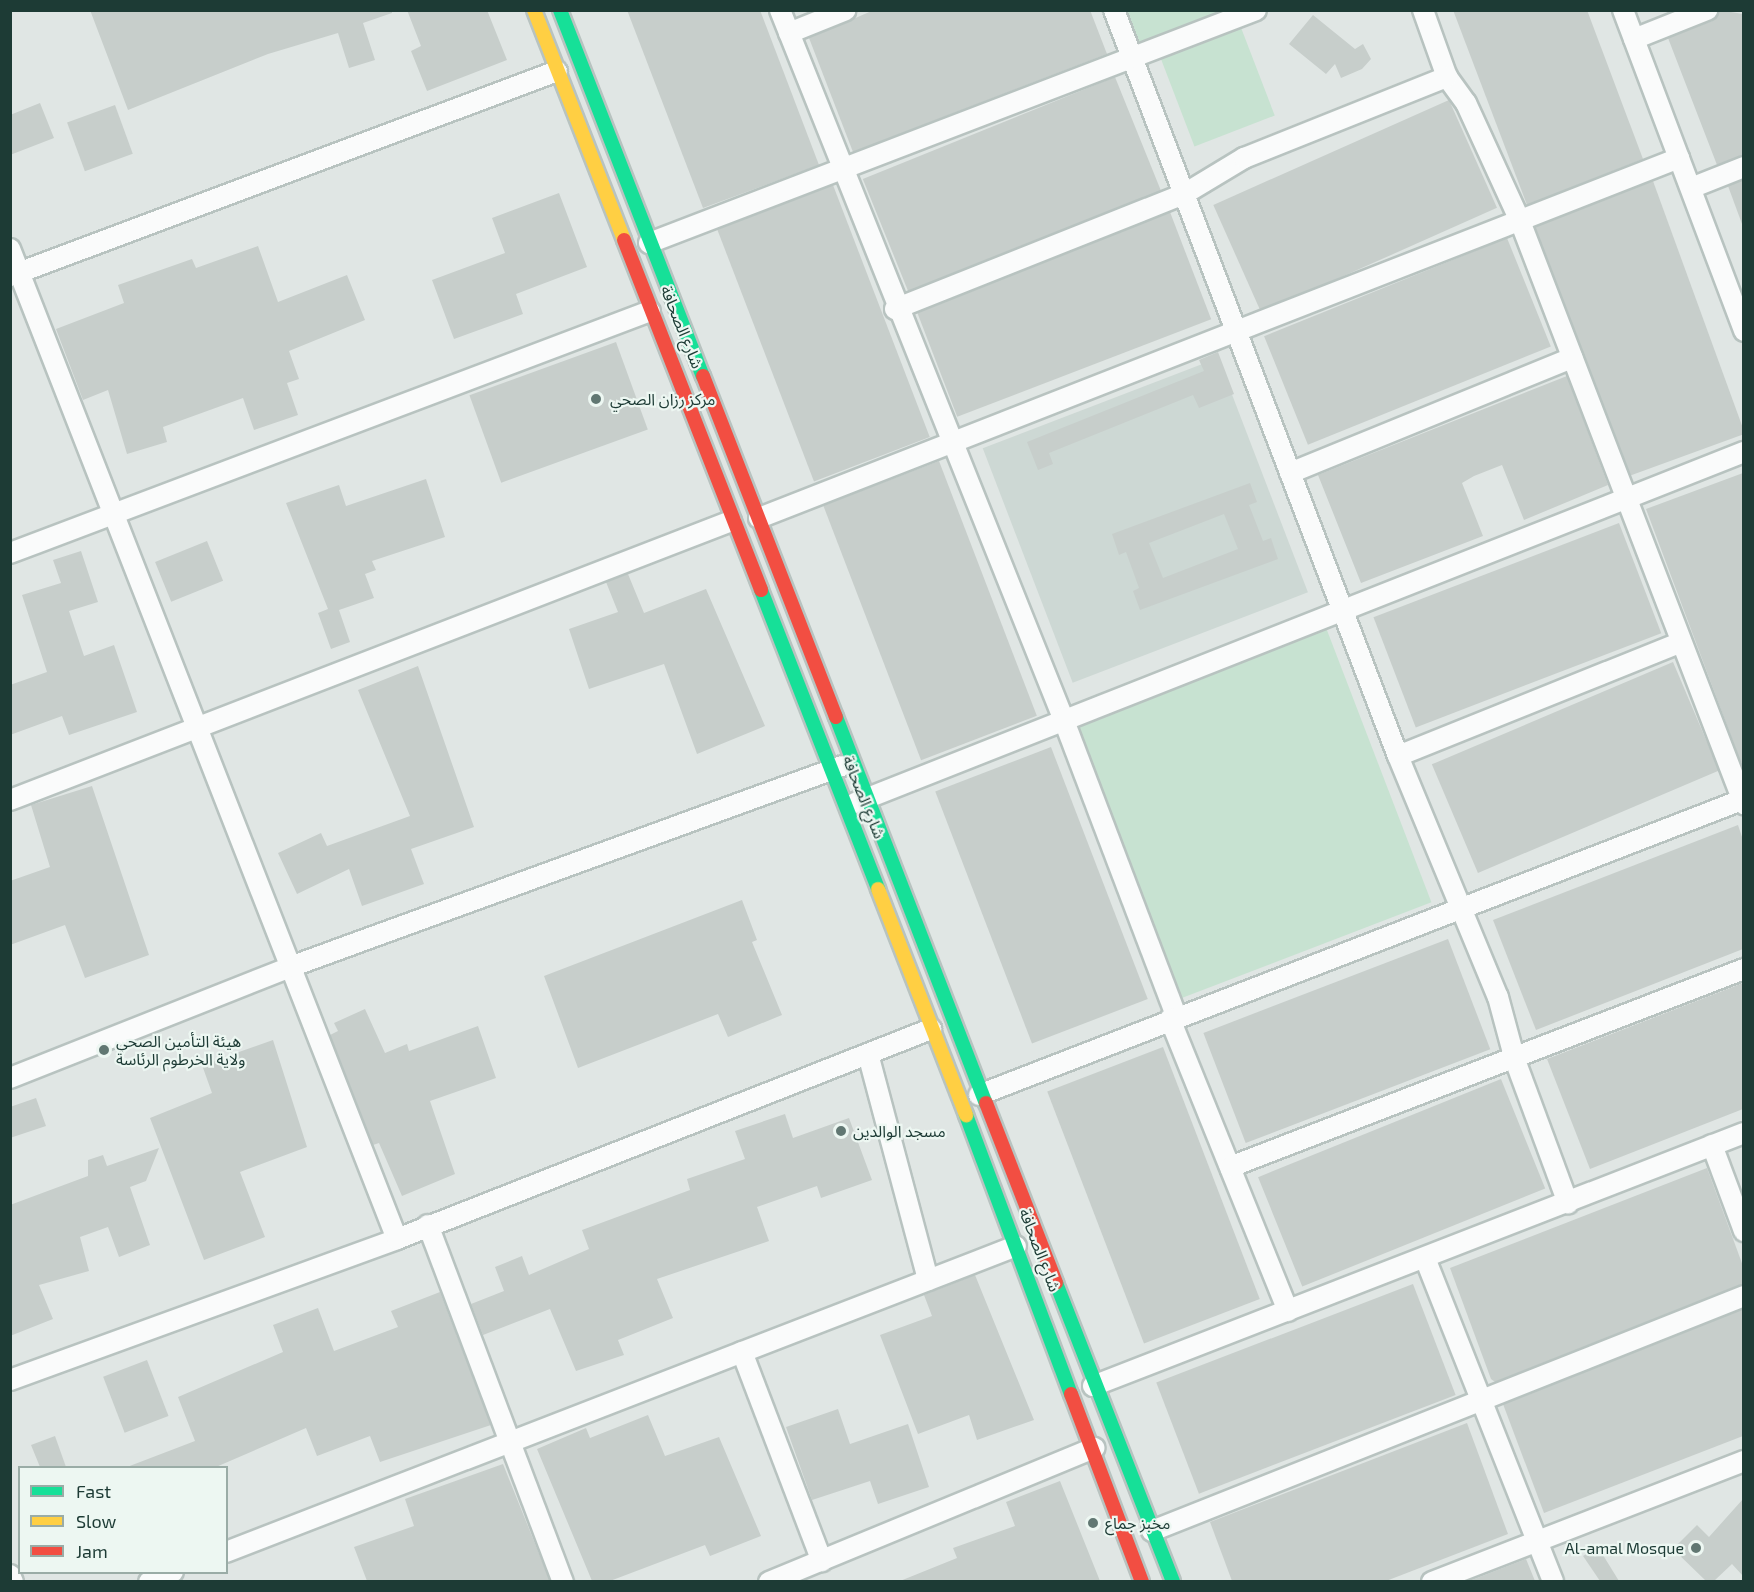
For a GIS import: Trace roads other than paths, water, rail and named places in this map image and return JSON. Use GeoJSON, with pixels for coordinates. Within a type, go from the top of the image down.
{"type":"FeatureCollection","features":[{"type":"Feature","properties":{"kind":"main road","name":"شارع الصحافة"},"geometry":{"type":"LineString","coordinates":[[534,10],[731,521],[1016,1246],[1142,1581]]}},
{"type":"Feature","properties":{"kind":"main road","name":"شارع الصحافة"},"geometry":{"type":"LineString","coordinates":[[560,10],[649,243],[759,518],[850,763],[866,798],[979,1095],[1093,1386],[1173,1581]]}},
{"type":"Feature","properties":{"kind":"street"},"geometry":{"type":"LineString","coordinates":[[780,10],[895,309],[1063,718],[1173,1017],[1288,1311]]}},
{"type":"Feature","properties":{"kind":"street"},"geometry":{"type":"LineString","coordinates":[[789,33],[846,10]]}},
{"type":"Feature","properties":{"kind":"street"},"geometry":{"type":"LineString","coordinates":[[1114,10],[1186,193],[1398,756],[1498,997],[1515,1060],[1568,1203]]}},
{"type":"Feature","properties":{"kind":"street"},"geometry":{"type":"LineString","coordinates":[[649,243],[1256,10]]}},
{"type":"Feature","properties":{"kind":"street"},"geometry":{"type":"LineString","coordinates":[[979,1095],[1173,1017],[1743,801],[1520,221],[1466,103],[1447,77],[1423,10]]}},
{"type":"Feature","properties":{"kind":"street"},"geometry":{"type":"LineString","coordinates":[[1623,10],[1743,331]]}},
{"type":"Feature","properties":{"kind":"street"},"geometry":{"type":"LineString","coordinates":[[1634,39],[1707,10]]}},
{"type":"Feature","properties":{"kind":"street"},"geometry":{"type":"LineString","coordinates":[[15,274],[557,71]]}},
{"type":"Feature","properties":{"kind":"street"},"geometry":{"type":"LineString","coordinates":[[895,309],[1186,193],[1245,158],[1447,77]]}},
{"type":"Feature","properties":{"kind":"street"},"geometry":{"type":"LineString","coordinates":[[759,518],[1238,333],[1679,158]]}},
{"type":"Feature","properties":{"kind":"street"},"geometry":{"type":"LineString","coordinates":[[1691,188],[1743,167]]}},
{"type":"Feature","properties":{"kind":"street"},"geometry":{"type":"LineString","coordinates":[[10,249],[15,274],[113,511],[398,1239]]}},
{"type":"Feature","properties":{"kind":"street"},"geometry":{"type":"LineString","coordinates":[[10,553],[113,511],[650,311]]}},
{"type":"Feature","properties":{"kind":"street"},"geometry":{"type":"LineString","coordinates":[[1290,473],[1572,358]]}},
{"type":"Feature","properties":{"kind":"street"},"geometry":{"type":"LineString","coordinates":[[845,807],[1063,718],[1343,612],[1743,452]]}},
{"type":"Feature","properties":{"kind":"street"},"geometry":{"type":"LineString","coordinates":[[10,800],[731,521]]}},
{"type":"Feature","properties":{"kind":"street"},"geometry":{"type":"LineString","coordinates":[[1398,756],[1681,642]]}},
{"type":"Feature","properties":{"kind":"street"},"geometry":{"type":"LineString","coordinates":[[10,1078],[290,967],[850,763]]}},
{"type":"Feature","properties":{"kind":"street"},"geometry":{"type":"LineString","coordinates":[[1230,1167],[1515,1060],[1743,969]]}},
{"type":"Feature","properties":{"kind":"street"},"geometry":{"type":"LineString","coordinates":[[10,1380],[398,1239],[428,1225],[931,1029]]}},
{"type":"Feature","properties":{"kind":"street"},"geometry":{"type":"LineString","coordinates":[[868,1054],[928,1280]]}},
{"type":"Feature","properties":{"kind":"street"},"geometry":{"type":"LineString","coordinates":[[1093,1386],[1743,1133]]}},
{"type":"Feature","properties":{"kind":"street"},"geometry":{"type":"LineString","coordinates":[[1712,1145],[1743,1231]]}},
{"type":"Feature","properties":{"kind":"street"},"geometry":{"type":"LineString","coordinates":[[428,1225],[563,1581]]}},
{"type":"Feature","properties":{"kind":"street"},"geometry":{"type":"LineString","coordinates":[[228,1551],[511,1444],[1016,1246]]}},
{"type":"Feature","properties":{"kind":"street"},"geometry":{"type":"LineString","coordinates":[[1425,1258],[1552,1581]]}},
{"type":"Feature","properties":{"kind":"street"},"geometry":{"type":"LineString","coordinates":[[1152,1532],[1743,1296]]}},
{"type":"Feature","properties":{"kind":"street"},"geometry":{"type":"LineString","coordinates":[[742,1352],[822,1561]]}},
{"type":"Feature","properties":{"kind":"street"},"geometry":{"type":"LineString","coordinates":[[769,1581],[1094,1449]]}},
{"type":"Feature","properties":{"kind":"street"},"geometry":{"type":"LineString","coordinates":[[1432,1581],[1743,1461]]}},
{"type":"Feature","properties":{"kind":"street"},"geometry":{"type":"LineString","coordinates":[[149,1581],[168,1574]]}},
{"type":"Feature","properties":{"kind":"street"},"geometry":{"type":"LineString","coordinates":[[10,1575],[13,1581]]}},
{"type":"Feature","properties":{"kind":"place","name":"مركز رزان الصحي"},"geometry":{"type":"Point","coordinates":[596,399]}},
{"type":"Feature","properties":{"kind":"place","name":"هيئة التأمين الصحي ولاية الخرطوم الرئاسة"},"geometry":{"type":"Point","coordinates":[104,1050]}},
{"type":"Feature","properties":{"kind":"place","name":"مسجد الوالدين"},"geometry":{"type":"Point","coordinates":[841,1131]}},
{"type":"Feature","properties":{"kind":"place","name":"مخبز جماع"},"geometry":{"type":"Point","coordinates":[1093,1523]}},
{"type":"Feature","properties":{"kind":"place","name":"Al-amal Mosque"},"geometry":{"type":"Point","coordinates":[1696,1548]}}]}
